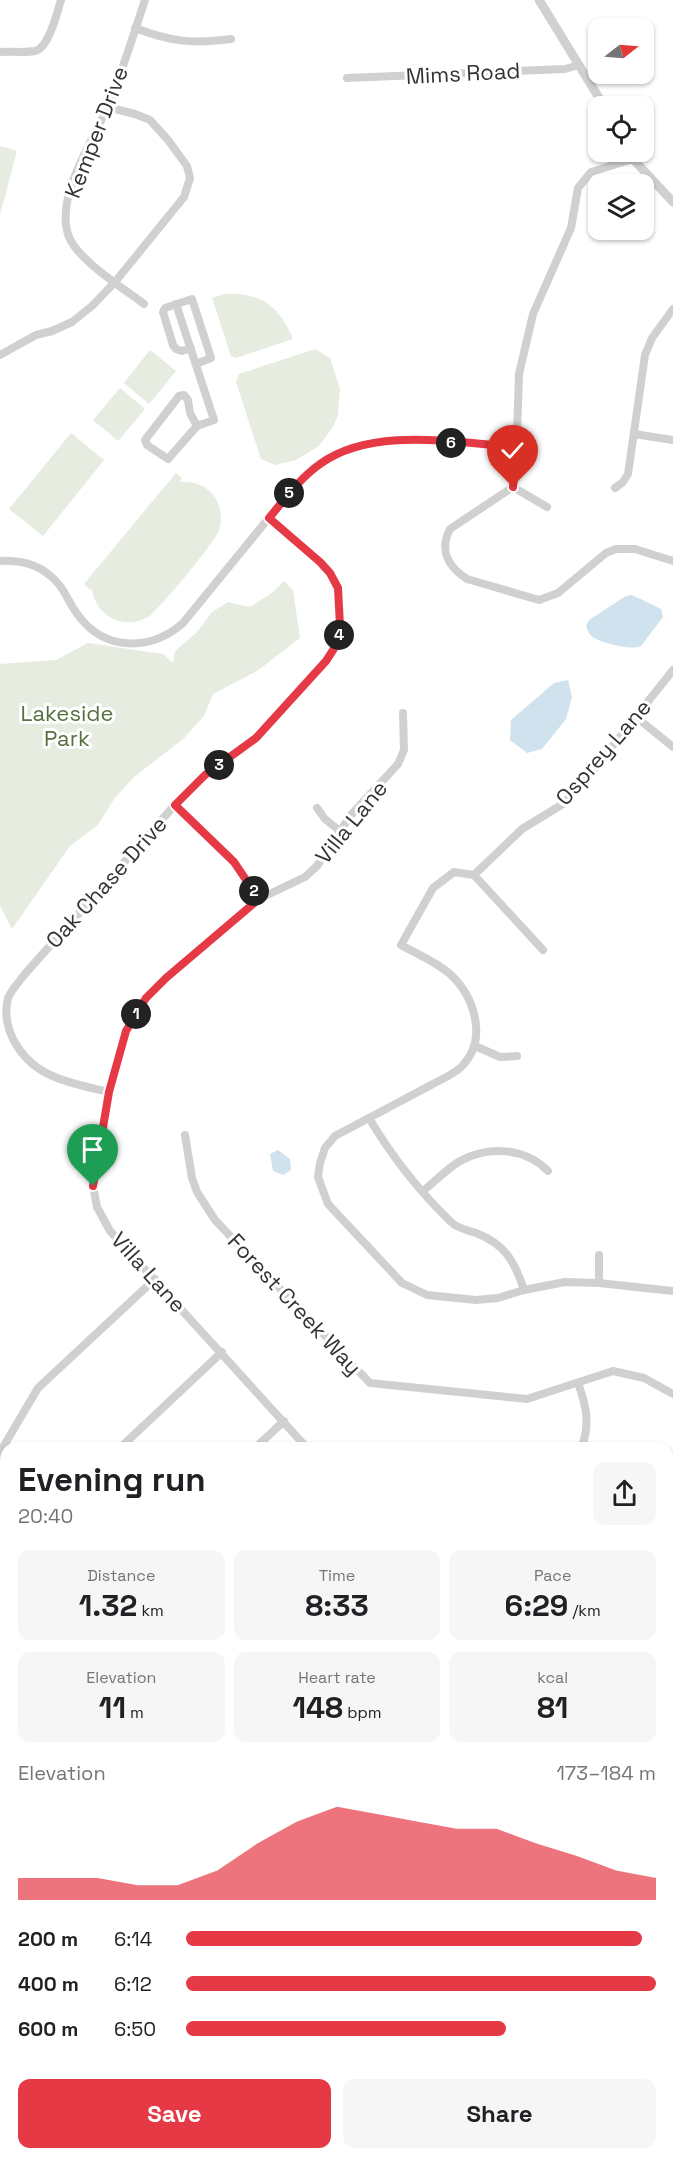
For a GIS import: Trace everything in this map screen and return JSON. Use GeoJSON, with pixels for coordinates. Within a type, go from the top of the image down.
{"type":"FeatureCollection","features":[{"type":"Feature","properties":{"kind":"street"},"geometry":{"type":"LineString","coordinates":[[0,52],[37,51],[42,47],[47,41],[61,0]]}},
{"type":"Feature","properties":{"kind":"street","name":"Kemper Drive"},"geometry":{"type":"LineString","coordinates":[[144,304],[92,265],[70,240],[65,223],[65,210],[76,174],[107,107],[145,0]]}},
{"type":"Feature","properties":{"kind":"street"},"geometry":{"type":"LineString","coordinates":[[539,0],[598,96]]}},
{"type":"Feature","properties":{"kind":"street"},"geometry":{"type":"LineString","coordinates":[[135,28],[165,39],[200,43],[231,39]]}},
{"type":"Feature","properties":{"kind":"street","name":"Mims Road"},"geometry":{"type":"LineString","coordinates":[[347,78],[564,69],[579,64]]}},
{"type":"Feature","properties":{"kind":"street"},"geometry":{"type":"LineString","coordinates":[[0,355],[36,335],[72,322],[93,306],[184,197],[190,178],[187,166],[180,155],[150,120],[107,107]]}},
{"type":"Feature","properties":{"kind":"street"},"geometry":{"type":"LineString","coordinates":[[513,487],[517,447],[519,374],[533,314],[571,228],[578,188],[591,172],[615,162]]}},
{"type":"Feature","properties":{"kind":"street"},"geometry":{"type":"LineString","coordinates":[[637,162],[673,202]]}},
{"type":"Feature","properties":{"kind":"street"},"geometry":{"type":"LineString","coordinates":[[191,348],[176,350],[164,316],[165,308],[192,299],[211,358],[196,364]]}},
{"type":"Feature","properties":{"kind":"street"},"geometry":{"type":"LineString","coordinates":[[177,304],[214,420],[198,426],[168,459],[147,445],[145,440],[179,396],[184,395],[188,400],[190,412],[198,426]]}},
{"type":"Feature","properties":{"kind":"street"},"geometry":{"type":"LineString","coordinates":[[615,488],[628,474],[645,355],[652,338],[673,309]]}},
{"type":"Feature","properties":{"kind":"street"},"geometry":{"type":"LineString","coordinates":[[634,434],[673,440]]}},
{"type":"Feature","properties":{"kind":"street"},"geometry":{"type":"LineString","coordinates":[[0,561],[28,563],[49,574],[66,594],[78,616],[97,633],[123,643],[143,644],[164,637],[183,623],[290,492],[313,469],[333,456],[356,446],[392,440],[517,447]]}},
{"type":"Feature","properties":{"kind":"street"},"geometry":{"type":"LineString","coordinates":[[513,487],[547,507]]}},
{"type":"Feature","properties":{"kind":"street"},"geometry":{"type":"LineString","coordinates":[[513,487],[459,522],[450,529],[445,538],[444,549],[449,563],[456,572],[467,579],[539,600],[558,593],[606,553],[616,549],[635,549],[673,561]]}},
{"type":"Feature","properties":{"kind":"street","name":"Oak Chase Drive"},"geometry":{"type":"LineString","coordinates":[[109,1092],[53,1077],[27,1058],[15,1046],[9,1035],[5,1020],[9,996],[24,975],[175,805],[205,775],[256,738],[326,661],[335,647],[340,626],[338,588],[330,573],[320,562],[269,518]]}},
{"type":"Feature","properties":{"kind":"street","name":"Osprey Lane"},"geometry":{"type":"LineString","coordinates":[[474,875],[522,829],[563,804],[587,778],[673,670]]}},
{"type":"Feature","properties":{"kind":"street","name":"Villa Lane"},"geometry":{"type":"LineString","coordinates":[[302,1442],[110,1231],[98,1207],[93,1186],[109,1092],[126,1031],[146,998],[188,958],[259,899],[305,877],[323,859],[340,831],[367,796],[389,776],[398,764],[404,750],[403,713]]}},
{"type":"Feature","properties":{"kind":"street"},"geometry":{"type":"LineString","coordinates":[[636,717],[673,747]]}},
{"type":"Feature","properties":{"kind":"street"},"geometry":{"type":"LineString","coordinates":[[175,805],[234,862],[259,899]]}},
{"type":"Feature","properties":{"kind":"street"},"geometry":{"type":"LineString","coordinates":[[317,808],[325,819],[340,831]]}},
{"type":"Feature","properties":{"kind":"street"},"geometry":{"type":"LineString","coordinates":[[543,950],[474,875],[454,872],[433,888],[401,945],[448,972],[463,988],[469,999],[475,1022],[475,1046],[462,1067],[335,1136],[325,1148],[318,1177],[320,1187],[328,1204],[402,1283],[427,1295],[476,1300],[498,1298],[565,1282],[599,1283],[673,1292]]}},
{"type":"Feature","properties":{"kind":"street"},"geometry":{"type":"LineString","coordinates":[[475,1046],[500,1057],[517,1056]]}},
{"type":"Feature","properties":{"kind":"street"},"geometry":{"type":"LineString","coordinates":[[369,1118],[385,1146],[453,1225],[493,1241],[510,1256],[524,1290]]}},
{"type":"Feature","properties":{"kind":"street","name":"Forest Creek Way"},"geometry":{"type":"LineString","coordinates":[[185,1135],[192,1178],[197,1192],[215,1220],[370,1383],[527,1399],[613,1371],[644,1378],[673,1394]]}},
{"type":"Feature","properties":{"kind":"street"},"geometry":{"type":"LineString","coordinates":[[423,1191],[461,1161],[492,1151],[518,1153],[540,1162],[548,1171]]}},
{"type":"Feature","properties":{"kind":"street"},"geometry":{"type":"LineString","coordinates":[[599,1255],[599,1283]]}},
{"type":"Feature","properties":{"kind":"street"},"geometry":{"type":"LineString","coordinates":[[6,1442],[38,1388],[155,1279]]}},
{"type":"Feature","properties":{"kind":"street"},"geometry":{"type":"LineString","coordinates":[[126,1442],[222,1352]]}},
{"type":"Feature","properties":{"kind":"street"},"geometry":{"type":"LineString","coordinates":[[578,1383],[587,1417],[583,1442]]}},
{"type":"Feature","properties":{"kind":"street"},"geometry":{"type":"LineString","coordinates":[[261,1442],[284,1421]]}},
{"type":"Feature","properties":{"kind":"green space"},"geometry":{"type":"Polygon","coordinates":[[[0,146],[17,151],[0,215],[0,146]]]}},
{"type":"Feature","properties":{"kind":"green space"},"geometry":{"type":"Polygon","coordinates":[[[224,294],[248,296],[267,303],[282,318],[293,339],[236,358],[231,356],[212,298],[224,294]]]}},
{"type":"Feature","properties":{"kind":"green space"},"geometry":{"type":"Polygon","coordinates":[[[315,349],[330,358],[340,389],[338,415],[333,427],[319,446],[296,460],[275,465],[261,459],[236,382],[239,374],[315,349]]]}},
{"type":"Feature","properties":{"kind":"green space"},"geometry":{"type":"Polygon","coordinates":[[[150,350],[176,371],[149,404],[124,383],[150,350]]]}},
{"type":"Feature","properties":{"kind":"green space"},"geometry":{"type":"Polygon","coordinates":[[[120,388],[145,409],[118,441],[93,420],[120,388]]]}},
{"type":"Feature","properties":{"kind":"green space"},"geometry":{"type":"Polygon","coordinates":[[[71,433],[104,460],[43,536],[9,509],[71,433]]]}},
{"type":"Feature","properties":{"kind":"green space"},"geometry":{"type":"Polygon","coordinates":[[[176,473],[182,478],[179,482],[198,484],[213,495],[220,512],[219,530],[177,587],[151,615],[132,622],[114,619],[99,607],[92,588],[90,590],[84,584],[176,473]]]}},
{"type":"Feature","properties":{"kind":"green space","name":"Lakeside Park"},"geometry":{"type":"Polygon","coordinates":[[[284,581],[293,590],[300,638],[257,671],[213,694],[204,716],[183,739],[134,777],[114,799],[98,825],[70,846],[12,929],[0,906],[0,664],[56,660],[88,643],[163,654],[173,663],[175,651],[197,632],[212,612],[228,602],[250,607],[272,593],[284,581]]]}},
{"type":"Feature","properties":{"kind":"water"},"geometry":{"type":"Polygon","coordinates":[[[632,595],[661,609],[663,617],[641,646],[631,648],[618,646],[591,636],[586,626],[589,620],[626,596],[632,595]]]}},
{"type":"Feature","properties":{"kind":"water"},"geometry":{"type":"Polygon","coordinates":[[[568,680],[572,697],[566,719],[542,749],[527,753],[510,740],[511,720],[554,683],[568,680]]]}},
{"type":"Feature","properties":{"kind":"water"},"geometry":{"type":"Polygon","coordinates":[[[278,1150],[290,1159],[291,1170],[283,1175],[273,1171],[270,1154],[278,1150]]]}},
{"type":"Feature","properties":{"kind":"route"},"geometry":{"type":"LineString","coordinates":[[93,1186],[109,1092],[116,1060],[126,1031],[146,998],[166,978],[259,899],[234,862],[175,805],[205,775],[256,738],[326,661],[338,638],[340,626],[338,588],[330,573],[269,518],[303,478],[321,463],[345,450],[374,442],[427,441],[517,447],[513,487]]}}]}
